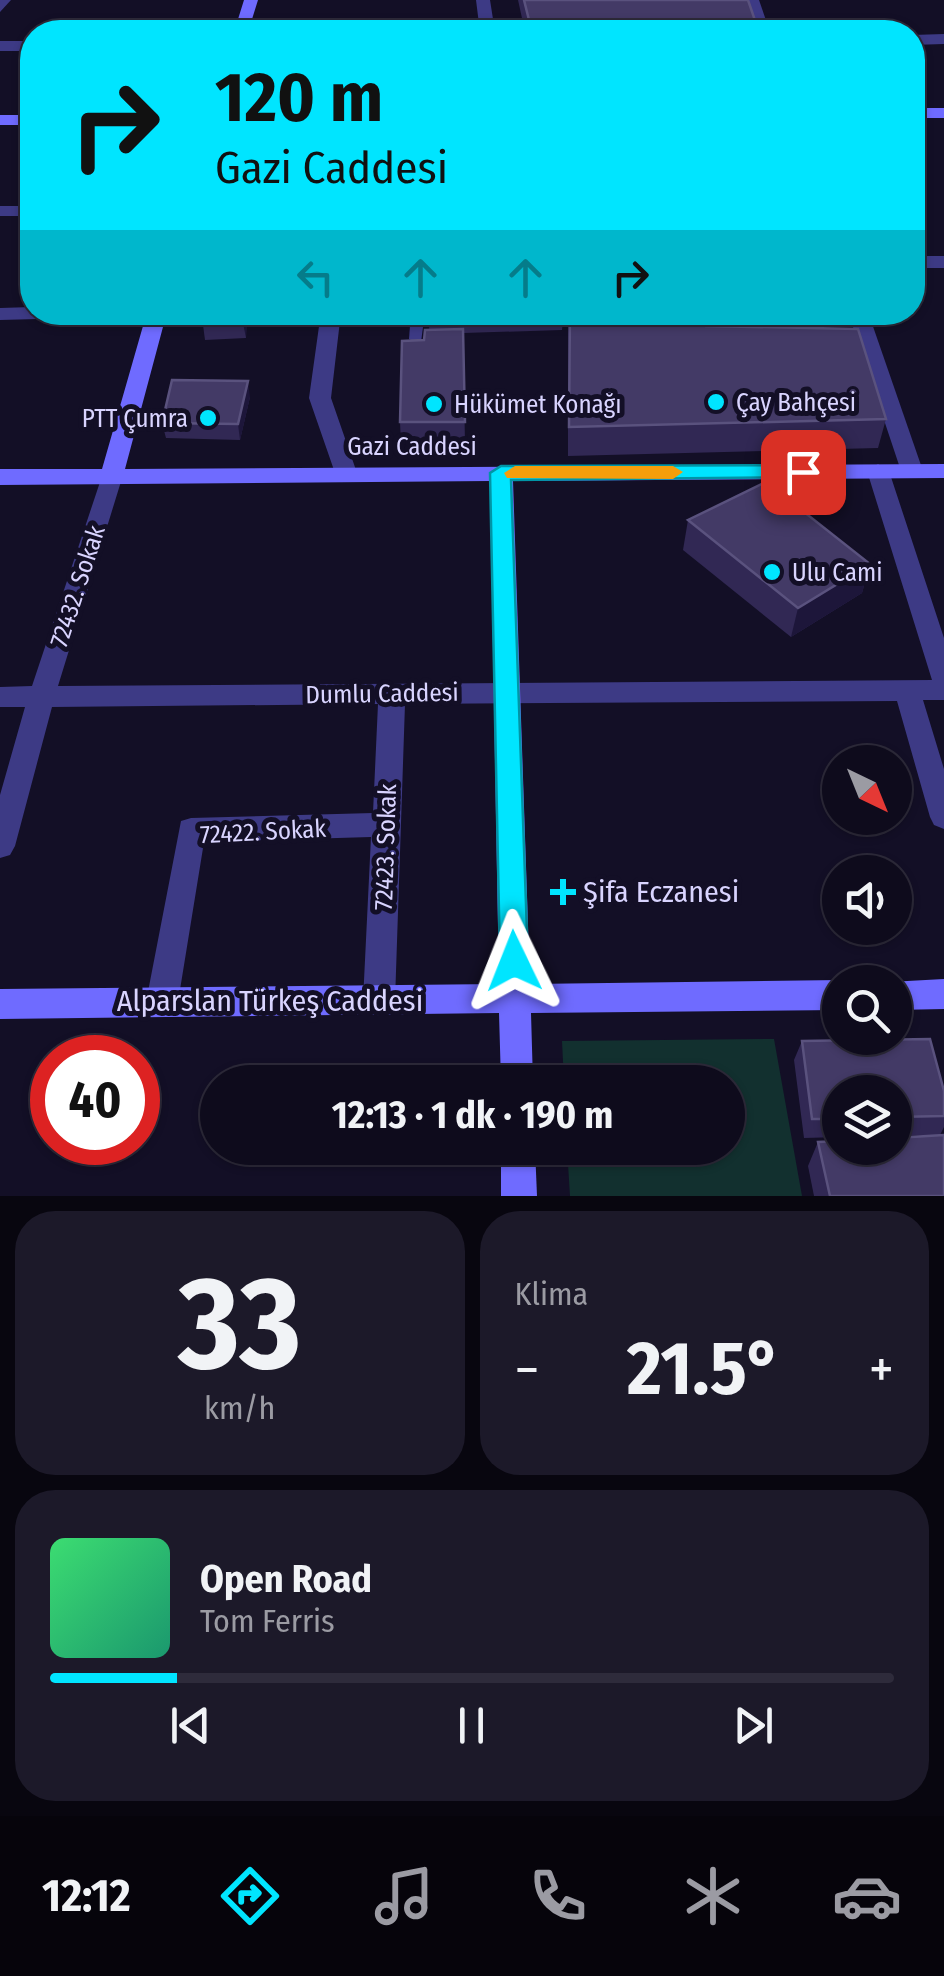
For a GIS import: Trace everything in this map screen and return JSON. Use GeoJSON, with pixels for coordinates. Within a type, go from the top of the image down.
{"type":"FeatureCollection","features":[{"type":"Feature","properties":{"kind":"street"},"geometry":{"type":"LineString","coordinates":[[0,8],[4,0]]}},
{"type":"Feature","properties":{"kind":"street"},"geometry":{"type":"LineString","coordinates":[[112,476],[153,325]]}},
{"type":"Feature","properties":{"kind":"street"},"geometry":{"type":"LineString","coordinates":[[329,325],[320,398],[346,473]]}},
{"type":"Feature","properties":{"kind":"street"},"geometry":{"type":"LineString","coordinates":[[862,325],[912,471]]}},
{"type":"Feature","properties":{"kind":"street"},"geometry":{"type":"LineString","coordinates":[[878,471],[944,678]]}},
{"type":"Feature","properties":{"kind":"street","name":"Gazi Caddesi"},"geometry":{"type":"LineString","coordinates":[[0,476],[944,471]]}},
{"type":"Feature","properties":{"kind":"street"},"geometry":{"type":"LineString","coordinates":[[501,473],[517,1065]]}},
{"type":"Feature","properties":{"kind":"street","name":"72432. Sokak"},"geometry":{"type":"LineString","coordinates":[[0,846],[42,696],[112,476]]}},
{"type":"Feature","properties":{"kind":"street"},"geometry":{"type":"LineString","coordinates":[[907,690],[944,816]]}},
{"type":"Feature","properties":{"kind":"street","name":"Dumlu Caddesi"},"geometry":{"type":"LineString","coordinates":[[0,697],[944,690]]}},
{"type":"Feature","properties":{"kind":"street","name":"72423. Sokak"},"geometry":{"type":"LineString","coordinates":[[379,1000],[392,693]]}},
{"type":"Feature","properties":{"kind":"street","name":"72422. Sokak"},"geometry":{"type":"LineString","coordinates":[[162,1002],[191,830],[386,825]]}},
{"type":"Feature","properties":{"kind":"street"},"geometry":{"type":"LineString","coordinates":[[912,995],[944,994]]}},
{"type":"Feature","properties":{"kind":"street","name":"Alparslan Türkeş Caddesi"},"geometry":{"type":"LineString","coordinates":[[0,1004],[822,996]]}},
{"type":"Feature","properties":{"kind":"street"},"geometry":{"type":"LineString","coordinates":[[518,1165],[519,1196]]}},
{"type":"Feature","properties":{"kind":"lane"},"geometry":{"type":"LineString","coordinates":[[416,339],[417,325]]}},
{"type":"Feature","properties":{"kind":"green space"},"geometry":{"type":"Polygon","coordinates":[[[774,1039],[802,1196],[570,1196],[568,1165],[745,1165],[745,1065],[563,1065],[562,1041],[774,1039]]]}},
{"type":"Feature","properties":{"kind":"building"},"geometry":{"type":"Polygon","coordinates":[[[524,0],[748,0],[755,20],[529,20],[524,0]]]}},
{"type":"Feature","properties":{"kind":"building","name":"Çay Bahçesi"},"geometry":{"type":"Polygon","coordinates":[[[570,325],[858,329],[886,419],[569,427],[570,325]]]}},
{"type":"Feature","properties":{"kind":"building","name":"Hükümet Konağı"},"geometry":{"type":"Polygon","coordinates":[[[463,329],[465,422],[400,422],[402,341],[424,340],[425,330],[463,329]]]}},
{"type":"Feature","properties":{"kind":"building"},"geometry":{"type":"Polygon","coordinates":[[[172,380],[248,381],[238,424],[162,423],[172,380]]]}},
{"type":"Feature","properties":{"kind":"building"},"geometry":{"type":"Polygon","coordinates":[[[766,482],[870,564],[798,608],[688,520],[766,482]]]}},
{"type":"Feature","properties":{"kind":"building"},"geometry":{"type":"Polygon","coordinates":[[[912,1039],[930,1039],[944,1091],[944,1116],[912,1117],[912,1075],[822,1075],[822,1119],[812,1119],[802,1041],[822,1041],[822,1055],[912,1055],[912,1039]]]}},
{"type":"Feature","properties":{"kind":"building"},"geometry":{"type":"Polygon","coordinates":[[[944,1135],[944,1196],[830,1196],[823,1165],[912,1165],[912,1137],[944,1135]]]}},
{"type":"Feature","properties":{"kind":"slow traffic"},"geometry":{"type":"LineString","coordinates":[[515,473],[673,472]]}},
{"type":"Feature","properties":{"kind":"place","name":"Çay Bahçesi"},"geometry":{"type":"Point","coordinates":[716,402]}},
{"type":"Feature","properties":{"kind":"place","name":"Hükümet Konağı"},"geometry":{"type":"Point","coordinates":[434,404]}},
{"type":"Feature","properties":{"kind":"place","name":"PTT Çumra"},"geometry":{"type":"Point","coordinates":[208,418]}},
{"type":"Feature","properties":{"kind":"place","name":"Ulu Cami"},"geometry":{"type":"Point","coordinates":[772,572]}},
{"type":"Feature","properties":{"kind":"place","name":"Şifa Eczanesi"},"geometry":{"type":"Point","coordinates":[563,892]}},
{"type":"Feature","properties":{"kind":"route"},"geometry":{"type":"LineString","coordinates":[[514,961],[501,473],[803,472]]}}]}
